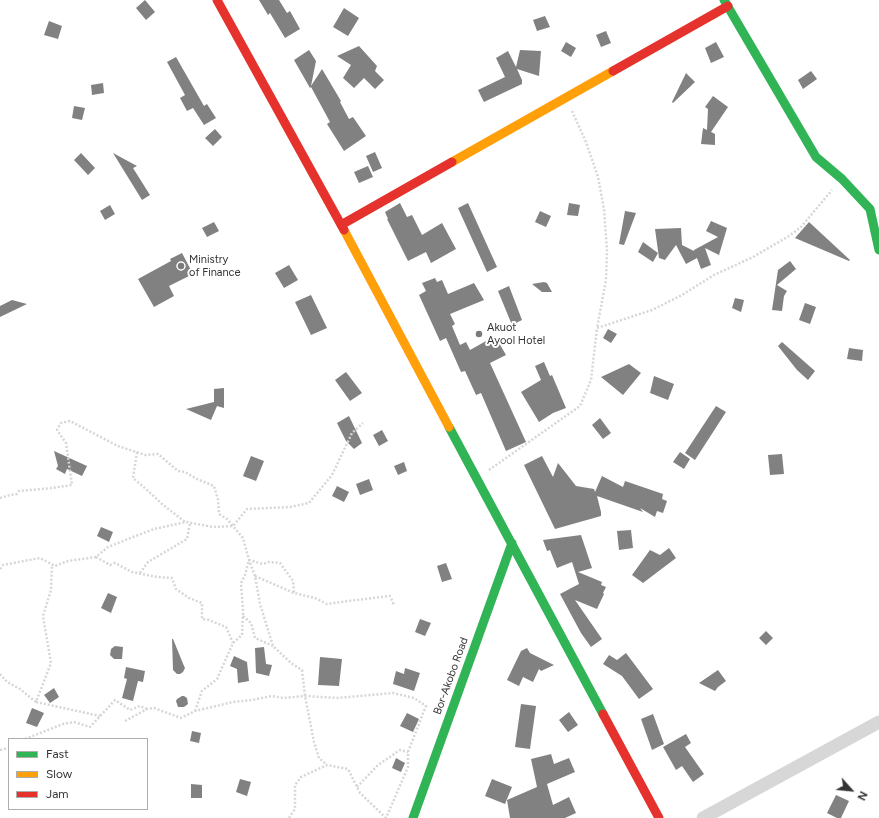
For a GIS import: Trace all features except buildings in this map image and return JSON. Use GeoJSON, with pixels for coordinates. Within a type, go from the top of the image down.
{"type":"FeatureCollection","features":[{"type":"Feature","properties":{"kind":"street"},"geometry":{"type":"LineString","coordinates":[[217,0],[341,225],[660,818]]}},
{"type":"Feature","properties":{"kind":"street"},"geometry":{"type":"LineString","coordinates":[[341,225],[566,98],[726,3],[816,157],[842,179],[870,210],[879,250]]}},
{"type":"Feature","properties":{"kind":"street","name":"Bor-Akobo Road"},"geometry":{"type":"LineString","coordinates":[[413,818],[512,543]]}},
{"type":"Feature","properties":{"kind":"street"},"geometry":{"type":"LineString","coordinates":[[703,818],[879,722]]}},
{"type":"Feature","properties":{"kind":"path"},"geometry":{"type":"LineString","coordinates":[[477,479],[580,406],[591,380],[596,328],[606,280],[607,250],[604,209],[598,177],[586,142],[566,98]]}},
{"type":"Feature","properties":{"kind":"path"},"geometry":{"type":"LineString","coordinates":[[596,328],[652,310],[682,296],[714,275],[753,257],[789,236],[800,227],[842,179]]}},
{"type":"Feature","properties":{"kind":"path"},"geometry":{"type":"LineString","coordinates":[[0,498],[17,494],[19,491],[72,485],[66,443],[57,430],[61,423],[70,421],[118,446],[145,455],[158,454],[178,471],[185,472],[214,486],[218,500],[219,514],[227,520],[243,538],[255,576],[260,604],[273,646]]}},
{"type":"Feature","properties":{"kind":"path"},"geometry":{"type":"LineString","coordinates":[[137,452],[133,478],[162,504],[186,522],[213,527],[233,526],[247,509],[290,507],[309,503],[332,475],[352,432],[363,423]]}},
{"type":"Feature","properties":{"kind":"path"},"geometry":{"type":"LineString","coordinates":[[0,569],[3,564],[40,558],[55,566],[68,561],[96,557],[108,546],[133,536],[154,529],[186,522]]}},
{"type":"Feature","properties":{"kind":"path"},"geometry":{"type":"LineString","coordinates":[[140,574],[148,562],[187,539],[190,523]]}},
{"type":"Feature","properties":{"kind":"path"},"geometry":{"type":"LineString","coordinates":[[96,557],[110,565],[115,563],[132,572],[157,577],[172,578],[176,589],[189,598],[202,603],[202,619],[209,620],[226,627],[232,643]]}},
{"type":"Feature","properties":{"kind":"path"},"geometry":{"type":"LineString","coordinates":[[249,560],[263,564],[269,562],[280,563],[293,581],[294,592]]}},
{"type":"Feature","properties":{"kind":"path"},"geometry":{"type":"LineString","coordinates":[[196,711],[202,692],[217,679],[232,643],[242,635],[243,616],[241,584],[249,560]]}},
{"type":"Feature","properties":{"kind":"path"},"geometry":{"type":"LineString","coordinates":[[36,702],[51,663],[43,616],[51,590],[52,565]]}},
{"type":"Feature","properties":{"kind":"path"},"geometry":{"type":"LineString","coordinates":[[255,576],[294,592],[315,598],[327,604],[348,600],[390,596],[394,605]]}},
{"type":"Feature","properties":{"kind":"path"},"geometry":{"type":"LineString","coordinates":[[125,721],[147,709],[154,708],[181,718],[196,711],[233,702],[272,696],[283,698],[305,696],[337,698],[394,694],[414,698],[426,706],[408,752],[408,767],[386,818],[360,793],[348,769],[327,765],[319,758],[314,742],[305,696],[302,670],[291,663],[273,646],[255,638],[251,623],[243,616]]}},
{"type":"Feature","properties":{"kind":"path"},"geometry":{"type":"LineString","coordinates":[[0,674],[7,682],[20,689],[36,702],[100,716]]}},
{"type":"Feature","properties":{"kind":"path"},"geometry":{"type":"LineString","coordinates":[[28,738],[63,724],[74,722],[90,727],[115,700],[130,710],[140,706],[147,709]]}},
{"type":"Feature","properties":{"kind":"path"},"geometry":{"type":"LineString","coordinates":[[357,787],[378,765],[400,750],[408,752]]}},
{"type":"Feature","properties":{"kind":"path"},"geometry":{"type":"LineString","coordinates":[[289,818],[295,808],[295,785],[301,777],[327,765]]}},
{"type":"Feature","properties":{"kind":"traffic: fast"},"geometry":{"type":"LineString","coordinates":[[724,0],[816,157],[842,179],[870,209],[879,250]]}},
{"type":"Feature","properties":{"kind":"traffic: fast"},"geometry":{"type":"LineString","coordinates":[[449,427],[603,714]]}},
{"type":"Feature","properties":{"kind":"traffic: fast"},"geometry":{"type":"LineString","coordinates":[[413,818],[512,543]]}},
{"type":"Feature","properties":{"kind":"traffic: slow"},"geometry":{"type":"LineString","coordinates":[[452,162],[613,71]]}},
{"type":"Feature","properties":{"kind":"traffic: slow"},"geometry":{"type":"LineString","coordinates":[[344,230],[449,427]]}},
{"type":"Feature","properties":{"kind":"traffic: jam"},"geometry":{"type":"LineString","coordinates":[[217,0],[344,230]]}},
{"type":"Feature","properties":{"kind":"traffic: jam"},"geometry":{"type":"LineString","coordinates":[[613,71],[728,6]]}},
{"type":"Feature","properties":{"kind":"traffic: jam"},"geometry":{"type":"LineString","coordinates":[[341,225],[452,162]]}},
{"type":"Feature","properties":{"kind":"traffic: jam"},"geometry":{"type":"LineString","coordinates":[[603,714],[659,818]]}},
{"type":"Feature","properties":{"kind":"place","name":"Ministry of Finance"},"geometry":{"type":"Point","coordinates":[181,266]}},
{"type":"Feature","properties":{"kind":"place","name":"Akuot Ayool Hotel"},"geometry":{"type":"Point","coordinates":[479,334]}}]}
